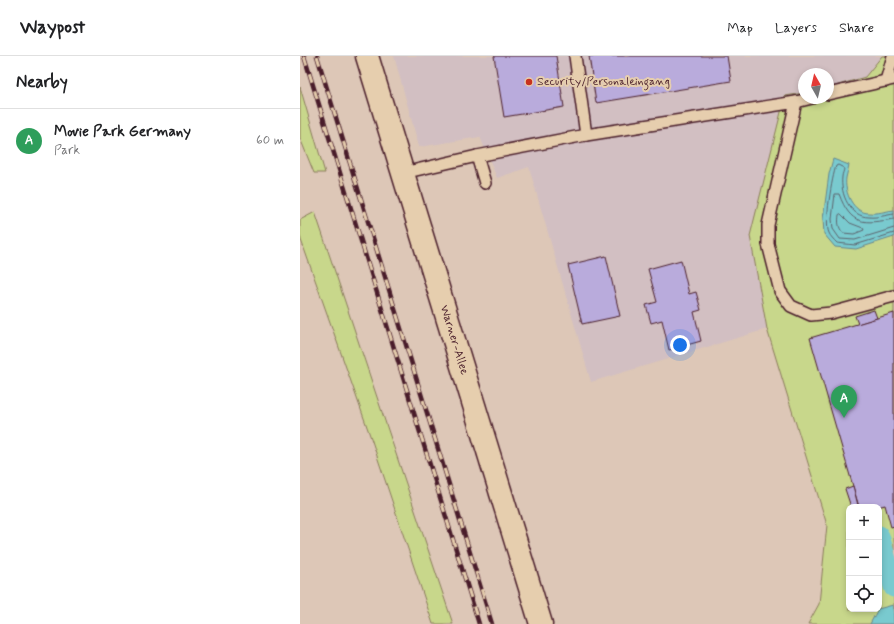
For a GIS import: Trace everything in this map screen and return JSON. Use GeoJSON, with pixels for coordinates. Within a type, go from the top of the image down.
{"type":"FeatureCollection","features":[{"type":"Feature","properties":{"kind":"street","name":"Warner-Allee"},"geometry":{"type":"LineString","coordinates":[[367,56],[541,624]]}},
{"type":"Feature","properties":{"kind":"lane"},"geometry":{"type":"LineString","coordinates":[[575,56],[586,135]]}},
{"type":"Feature","properties":{"kind":"lane"},"geometry":{"type":"LineString","coordinates":[[834,93],[890,80],[893,56]]}},
{"type":"Feature","properties":{"kind":"lane"},"geometry":{"type":"LineString","coordinates":[[403,173],[477,156],[586,135],[796,102],[768,224],[768,244],[780,291],[791,306],[811,315],[832,313],[894,296]]}},
{"type":"Feature","properties":{"kind":"lane"},"geometry":{"type":"LineString","coordinates":[[477,156],[485,183]]}},
{"type":"Feature","properties":{"kind":"shaded area"},"geometry":{"type":"Polygon","coordinates":[[[394,56],[882,56],[865,77],[834,86],[834,68],[798,68],[798,94],[785,96],[750,236],[767,329],[591,382],[529,167],[497,178],[480,137],[419,147],[394,56]]]}},
{"type":"Feature","properties":{"kind":"green space"},"geometry":{"type":"Polygon","coordinates":[[[882,56],[894,56],[894,624],[808,624],[819,604],[827,525],[767,329],[750,236],[785,96],[798,94],[798,104],[834,104],[834,86],[865,77],[882,56]]]}},
{"type":"Feature","properties":{"kind":"green space"},"geometry":{"type":"Polygon","coordinates":[[[300,87],[325,173],[314,173],[300,138],[300,87]]]}},
{"type":"Feature","properties":{"kind":"green space"},"geometry":{"type":"Polygon","coordinates":[[[315,212],[453,624],[433,624],[372,441],[301,240],[300,220],[315,212]]]}},
{"type":"Feature","properties":{"kind":"water"},"geometry":{"type":"Polygon","coordinates":[[[833,159],[849,165],[846,178],[846,189],[851,201],[858,210],[863,212],[878,213],[894,210],[894,237],[856,249],[835,247],[824,234],[823,219],[829,174],[833,159]]]}},
{"type":"Feature","properties":{"kind":"water"},"geometry":{"type":"Polygon","coordinates":[[[893,605],[894,624],[870,624],[876,612],[882,612],[882,608],[893,605]]]}},
{"type":"Feature","properties":{"kind":"building","name":"Security/Personaleingang"},"geometry":{"type":"Polygon","coordinates":[[[494,56],[556,56],[564,107],[504,117],[494,56]]]}},
{"type":"Feature","properties":{"kind":"building"},"geometry":{"type":"Polygon","coordinates":[[[589,56],[727,56],[731,81],[596,103],[589,56]]]}},
{"type":"Feature","properties":{"kind":"building"},"geometry":{"type":"Polygon","coordinates":[[[606,256],[620,316],[582,324],[568,265],[606,256]]]}},
{"type":"Feature","properties":{"kind":"building"},"geometry":{"type":"Polygon","coordinates":[[[681,260],[689,294],[696,292],[701,310],[694,312],[701,341],[669,350],[662,320],[651,323],[646,305],[657,302],[648,269],[681,260]]]}},
{"type":"Feature","properties":{"kind":"building"},"geometry":{"type":"Polygon","coordinates":[[[874,310],[877,318],[858,324],[855,316],[874,310]]]}},
{"type":"Feature","properties":{"kind":"building"},"geometry":{"type":"Polygon","coordinates":[[[894,313],[894,526],[891,527],[885,505],[858,504],[810,338],[894,313]]]}},
{"type":"Feature","properties":{"kind":"building"},"geometry":{"type":"Polygon","coordinates":[[[853,486],[858,504],[850,504],[845,489],[853,486]]]}},
{"type":"Feature","properties":{"kind":"waterway"},"geometry":{"type":"LineString","coordinates":[[880,540],[894,587]]}},
{"type":"Feature","properties":{"kind":"railway"},"geometry":{"type":"LineString","coordinates":[[304,56],[479,624]]}},
{"type":"Feature","properties":{"kind":"railway"},"geometry":{"type":"LineString","coordinates":[[317,56],[492,624]]}},
{"type":"Feature","properties":{"kind":"place","name":"Security/Personaleingang"},"geometry":{"type":"Point","coordinates":[529,82]}},
{"type":"Feature","properties":{"kind":"place","name":"Movie Park Germany"},"geometry":{"type":"Point","coordinates":[844,418]}}]}
